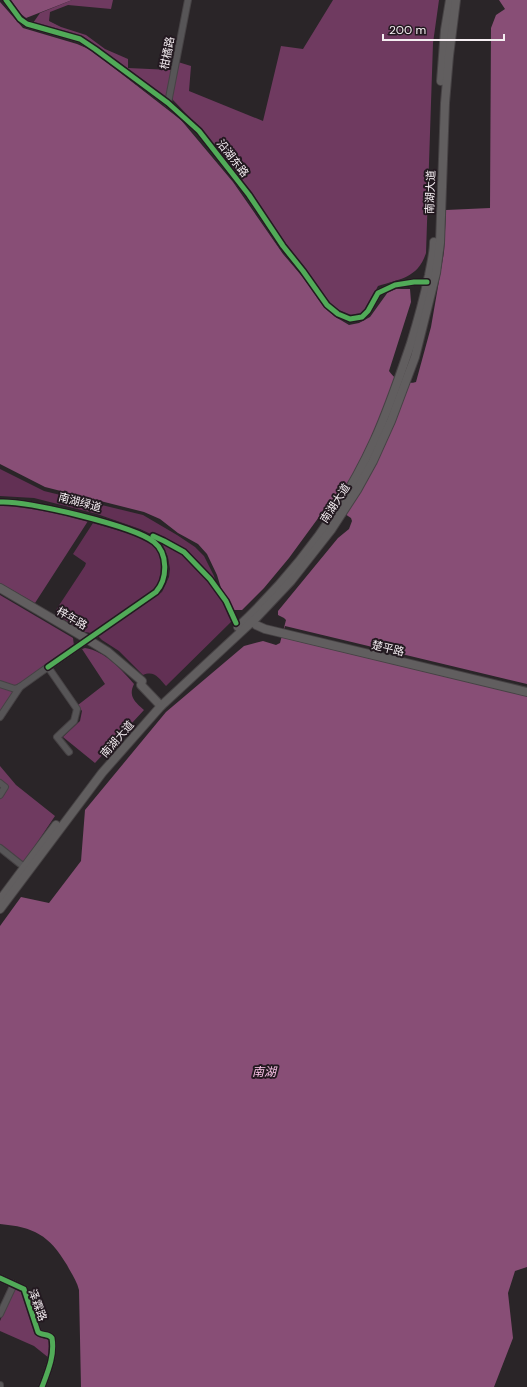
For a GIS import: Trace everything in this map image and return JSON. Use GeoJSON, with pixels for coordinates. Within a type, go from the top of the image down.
{"type":"FeatureCollection","features":[{"type":"Feature","properties":{"kind":"main road","name":"南湖大道"},"geometry":{"type":"LineString","coordinates":[[431,282],[440,103],[445,30],[450,0]]}},
{"type":"Feature","properties":{"kind":"main road","name":"南湖大道"},"geometry":{"type":"LineString","coordinates":[[0,900],[98,770],[160,705],[252,617],[340,510],[384,419],[398,382],[431,282],[440,243],[446,95],[456,0]]}},
{"type":"Feature","properties":{"kind":"main road","name":"梓年路"},"geometry":{"type":"LineString","coordinates":[[0,588],[112,655],[142,681],[141,685],[160,705]]}},
{"type":"Feature","properties":{"kind":"main road","name":"楚平路"},"geometry":{"type":"LineString","coordinates":[[252,617],[260,627],[527,687]]}},
{"type":"Feature","properties":{"kind":"main road","name":"楚平路"},"geometry":{"type":"LineString","coordinates":[[283,631],[527,692]]}},
{"type":"Feature","properties":{"kind":"main road","name":"南湖大道"},"geometry":{"type":"LineString","coordinates":[[0,909],[102,773],[160,705]]}},
{"type":"Feature","properties":{"kind":"street","name":"沿湖东路"},"geometry":{"type":"LineString","coordinates":[[6,0],[20,19],[27,24],[80,39],[95,49],[168,103],[200,131],[249,195],[283,246],[303,270],[327,305],[338,314],[350,319],[362,317],[378,293],[395,285],[414,282],[431,282]]}},
{"type":"Feature","properties":{"kind":"street","name":"柑橘路"},"geometry":{"type":"LineString","coordinates":[[168,103],[188,2]]}},
{"type":"Feature","properties":{"kind":"street"},"geometry":{"type":"LineString","coordinates":[[0,502],[30,504],[105,523],[146,537],[157,545],[163,555],[165,566],[164,580],[156,592],[20,687],[15,689],[0,684]]}},
{"type":"Feature","properties":{"kind":"street"},"geometry":{"type":"LineString","coordinates":[[48,667],[76,709],[74,721],[57,737],[69,752]]}},
{"type":"Feature","properties":{"kind":"street"},"geometry":{"type":"LineString","coordinates":[[0,717],[20,687]]}},
{"type":"Feature","properties":{"kind":"street"},"geometry":{"type":"LineString","coordinates":[[0,783],[5,787],[0,795]]}},
{"type":"Feature","properties":{"kind":"street"},"geometry":{"type":"LineString","coordinates":[[0,848],[24,867]]}},
{"type":"Feature","properties":{"kind":"street","name":"泽霖路"},"geometry":{"type":"LineString","coordinates":[[0,1278],[25,1290],[38,1332],[49,1335],[52,1338],[54,1347],[53,1354],[42,1387]]}},
{"type":"Feature","properties":{"kind":"street"},"geometry":{"type":"LineString","coordinates":[[0,1314],[14,1284]]}},
{"type":"Feature","properties":{"kind":"shaded area"},"geometry":{"type":"Polygon","coordinates":[[[72,0],[113,0],[111,9],[68,5],[50,12],[49,21],[61,27],[86,35],[105,49],[128,59],[128,68],[171,70],[167,96],[163,98],[81,38],[33,23],[40,13],[72,0]]]}},
{"type":"Feature","properties":{"kind":"shaded area"},"geometry":{"type":"Polygon","coordinates":[[[333,0],[439,0],[433,43],[426,253],[423,261],[413,273],[401,279],[378,286],[365,310],[355,316],[341,312],[331,305],[285,246],[253,194],[198,126],[173,100],[178,62],[191,66],[189,91],[263,121],[281,46],[303,49],[333,0]]]}},
{"type":"Feature","properties":{"kind":"shaded area"},"geometry":{"type":"Polygon","coordinates":[[[0,469],[44,491],[143,515],[177,535],[195,547],[204,556],[214,576],[218,591],[230,607],[234,619],[166,686],[153,674],[150,673],[143,675],[119,651],[98,636],[162,592],[169,577],[170,569],[168,557],[159,539],[140,529],[97,514],[34,498],[0,496],[0,469]]]}},
{"type":"Feature","properties":{"kind":"shaded area"},"geometry":{"type":"Polygon","coordinates":[[[0,505],[22,506],[55,512],[88,521],[35,603],[0,583],[0,505]]]}},
{"type":"Feature","properties":{"kind":"shaded area"},"geometry":{"type":"Polygon","coordinates":[[[93,523],[137,536],[154,544],[161,555],[163,573],[156,589],[91,633],[85,632],[57,615],[56,610],[85,566],[86,563],[73,554],[93,523]]]}},
{"type":"Feature","properties":{"kind":"shaded area"},"geometry":{"type":"Polygon","coordinates":[[[0,595],[73,638],[74,646],[14,687],[0,681],[0,595]]]}},
{"type":"Feature","properties":{"kind":"shaded area"},"geometry":{"type":"Polygon","coordinates":[[[85,648],[106,657],[124,673],[134,684],[132,688],[133,698],[144,710],[95,763],[63,737],[80,721],[82,711],[78,705],[105,684],[82,649],[85,648]]]}},
{"type":"Feature","properties":{"kind":"shaded area"},"geometry":{"type":"Polygon","coordinates":[[[0,686],[15,691],[0,713],[0,686]]]}},
{"type":"Feature","properties":{"kind":"shaded area"},"geometry":{"type":"Polygon","coordinates":[[[0,766],[16,785],[55,816],[22,865],[0,849],[0,798],[8,786],[0,780],[0,766]]]}},
{"type":"Feature","properties":{"kind":"shaded area"},"geometry":{"type":"Polygon","coordinates":[[[15,1288],[22,1292],[36,1332],[51,1339],[49,1358],[34,1346],[0,1331],[0,1321],[15,1288]]]}},
{"type":"Feature","properties":{"kind":"water"},"geometry":{"type":"Polygon","coordinates":[[[9,0],[72,0],[26,18],[16,10],[9,0]]]}},
{"type":"Feature","properties":{"kind":"water","name":"南湖"},"geometry":{"type":"Polygon","coordinates":[[[499,0],[527,0],[527,1267],[515,1271],[508,1293],[513,1338],[494,1387],[81,1387],[79,1290],[75,1280],[54,1246],[40,1234],[22,1227],[0,1224],[0,926],[21,897],[49,903],[81,861],[85,810],[166,712],[244,646],[263,641],[276,645],[280,643],[286,620],[278,615],[278,611],[338,538],[349,529],[352,521],[351,518],[333,506],[327,506],[289,558],[264,588],[242,610],[234,610],[221,588],[217,575],[207,554],[198,544],[178,533],[160,519],[144,512],[45,487],[0,464],[0,2],[23,28],[77,44],[91,50],[181,120],[233,182],[283,254],[307,282],[325,308],[334,316],[349,325],[359,323],[370,317],[388,292],[396,289],[410,289],[411,302],[389,371],[398,379],[412,383],[416,382],[431,327],[444,252],[446,210],[490,208],[491,28],[496,15],[505,9],[499,0]]]}},
{"type":"Feature","properties":{"kind":"pier"},"geometry":{"type":"Polygon","coordinates":[[[285,626],[527,684],[527,695],[282,636],[285,626]]]}},
{"type":"Feature","properties":{"kind":"cycle path"},"geometry":{"type":"LineString","coordinates":[[6,0],[20,19],[27,24],[80,39],[95,49],[168,103],[199,131],[249,195],[283,246],[327,305],[338,314],[350,319],[362,317],[368,311],[378,293],[395,285],[414,282],[427,282]]}},
{"type":"Feature","properties":{"kind":"cycle path","name":"南湖绿道"},"geometry":{"type":"LineString","coordinates":[[0,502],[13,502],[32,505],[79,515],[125,529],[154,542],[159,547],[164,559],[165,566],[163,580],[156,592],[48,667]]}},
{"type":"Feature","properties":{"kind":"cycle path"},"geometry":{"type":"LineString","coordinates":[[153,536],[184,552],[210,579],[226,601],[236,623]]}},
{"type":"Feature","properties":{"kind":"cycle path"},"geometry":{"type":"LineString","coordinates":[[0,1278],[24,1289],[38,1332],[52,1338],[52,1357],[42,1387]]}}]}
